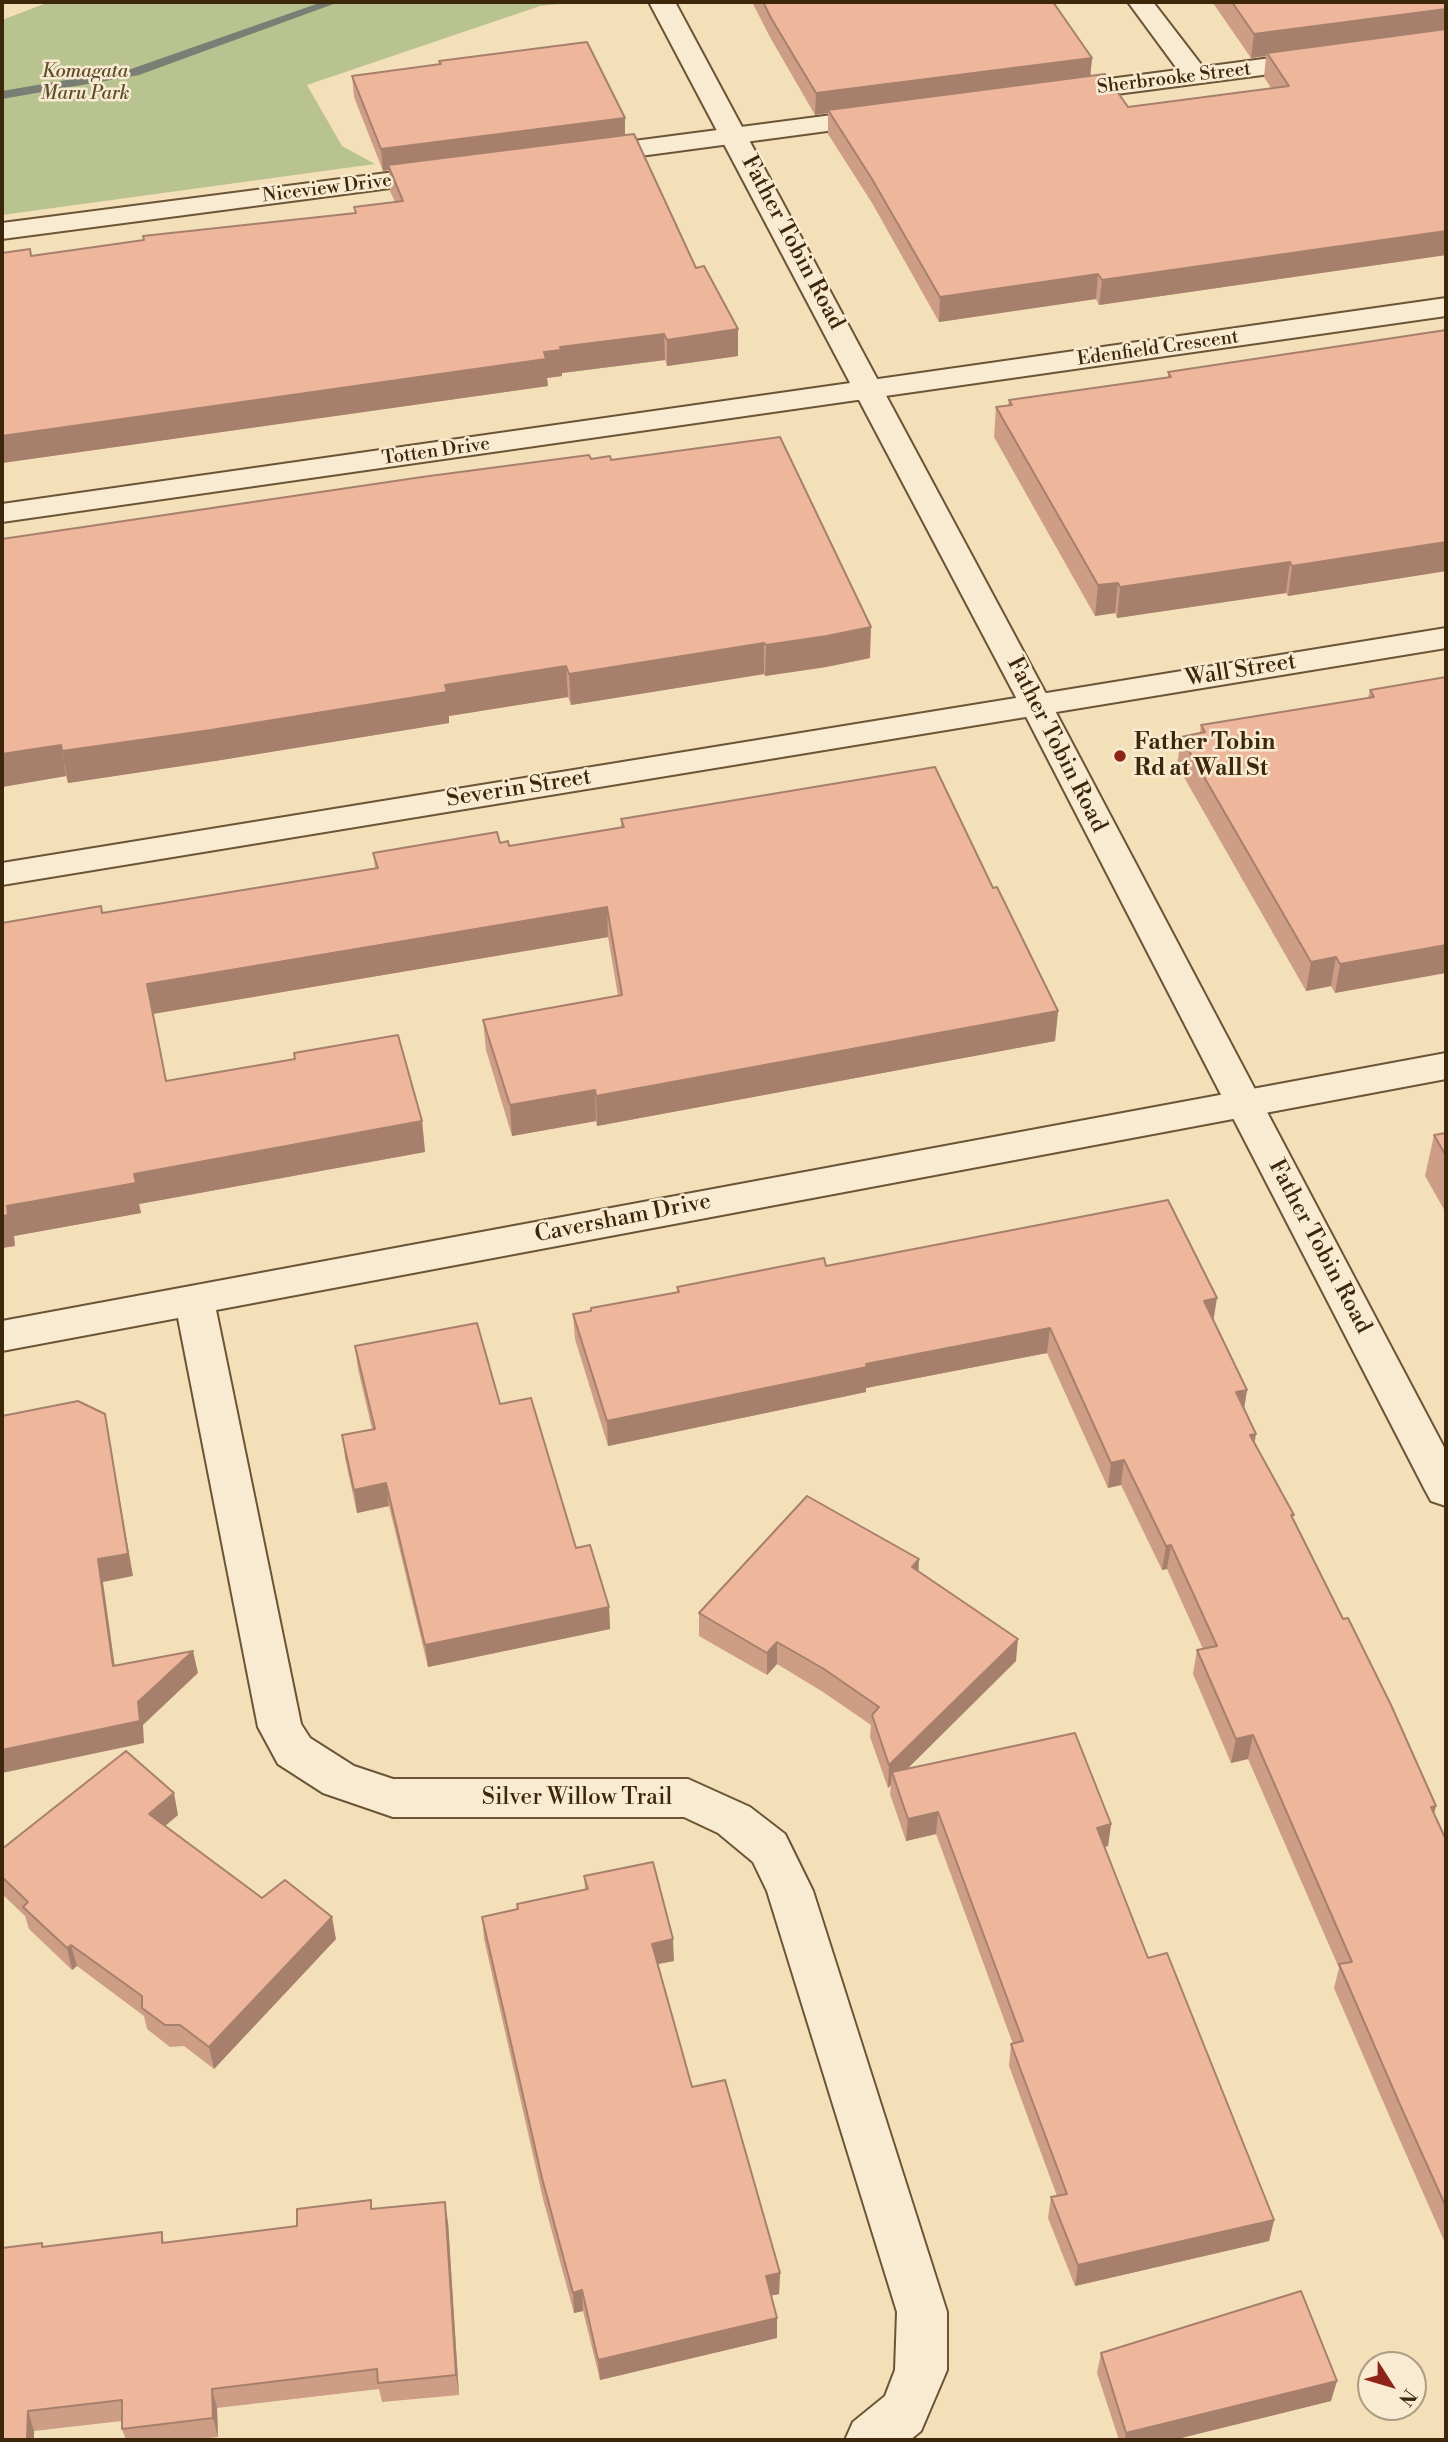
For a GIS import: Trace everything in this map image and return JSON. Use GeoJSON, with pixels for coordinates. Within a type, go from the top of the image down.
{"type":"FeatureCollection","features":[{"type":"Feature","properties":{"kind":"street","name":"Father Tobin Road"},"geometry":{"type":"LineString","coordinates":[[662,2],[1036,705],[1446,1490]]}},
{"type":"Feature","properties":{"kind":"street"},"geometry":{"type":"LineString","coordinates":[[1140,2],[1196,76]]}},
{"type":"Feature","properties":{"kind":"street","name":"Sherbrooke Street"},"geometry":{"type":"LineString","coordinates":[[1034,97],[1341,57]]}},
{"type":"Feature","properties":{"kind":"street"},"geometry":{"type":"LineString","coordinates":[[566,158],[899,115]]}},
{"type":"Feature","properties":{"kind":"street","name":"Niceview Drive"},"geometry":{"type":"LineString","coordinates":[[2,231],[470,170]]}},
{"type":"Feature","properties":{"kind":"street","name":"Edenfield Crescent"},"geometry":{"type":"LineString","coordinates":[[870,391],[1446,307]]}},
{"type":"Feature","properties":{"kind":"street","name":"Totten Drive"},"geometry":{"type":"LineString","coordinates":[[2,513],[870,391]]}},
{"type":"Feature","properties":{"kind":"street","name":"Wall Street"},"geometry":{"type":"LineString","coordinates":[[1036,705],[1446,638]]}},
{"type":"Feature","properties":{"kind":"street","name":"Severin Street"},"geometry":{"type":"LineString","coordinates":[[2,874],[1036,705]]}},
{"type":"Feature","properties":{"kind":"street","name":"Caversham Drive"},"geometry":{"type":"LineString","coordinates":[[2,1336],[1446,1066]]}},
{"type":"Feature","properties":{"kind":"street","name":"Silver Willow Trail"},"geometry":{"type":"LineString","coordinates":[[194,1300],[280,1727],[294,1751],[339,1780],[393,1798],[688,1798],[734,1820],[769,1848],[790,1891],[922,2312],[921,2370],[903,2413],[871,2440]]}},
{"type":"Feature","properties":{"kind":"green space","name":"Komagata Maru Park"},"geometry":{"type":"Polygon","coordinates":[[[49,2],[577,2],[540,6],[307,85],[342,146],[375,164],[2,215],[2,20],[49,2]]]}},
{"type":"Feature","properties":{"kind":"building"},"geometry":{"type":"Polygon","coordinates":[[[763,2],[1053,2],[1092,58],[816,93],[763,2]]]}},
{"type":"Feature","properties":{"kind":"building"},"geometry":{"type":"Polygon","coordinates":[[[1232,2],[1446,2],[1446,9],[1254,34],[1232,2]]]}},
{"type":"Feature","properties":{"kind":"building"},"geometry":{"type":"Polygon","coordinates":[[[1446,29],[1446,231],[1102,280],[1098,274],[940,297],[872,179],[828,110],[1105,74],[1128,107],[1289,86],[1267,53],[1446,29]]]}},
{"type":"Feature","properties":{"kind":"building"},"geometry":{"type":"Polygon","coordinates":[[[587,42],[625,118],[381,149],[352,76],[441,64],[439,61],[587,42]]]}},
{"type":"Feature","properties":{"kind":"building"},"geometry":{"type":"Polygon","coordinates":[[[634,134],[696,268],[704,266],[738,329],[667,340],[664,334],[560,347],[561,350],[544,352],[546,359],[2,436],[2,253],[30,249],[31,256],[144,240],[143,236],[356,213],[354,207],[403,201],[388,165],[634,134]]]}},
{"type":"Feature","properties":{"kind":"building"},"geometry":{"type":"Polygon","coordinates":[[[1446,330],[1446,542],[1292,566],[1290,562],[1120,587],[1118,583],[1098,585],[996,407],[1012,405],[1009,400],[1171,377],[1168,372],[1446,330]]]}},
{"type":"Feature","properties":{"kind":"building"},"geometry":{"type":"Polygon","coordinates":[[[780,437],[871,627],[827,636],[766,645],[764,643],[569,674],[566,666],[445,685],[447,692],[211,730],[62,751],[61,745],[2,754],[2,539],[589,455],[591,459],[610,456],[611,460],[780,437]]]}},
{"type":"Feature","properties":{"kind":"building"},"geometry":{"type":"Polygon","coordinates":[[[1446,677],[1446,945],[1340,964],[1336,957],[1311,962],[1181,737],[1205,732],[1201,725],[1374,697],[1370,690],[1446,677]]]}},
{"type":"Feature","properties":{"kind":"building"},"geometry":{"type":"Polygon","coordinates":[[[935,767],[993,888],[997,887],[1058,1011],[596,1096],[595,1090],[510,1105],[483,1020],[622,995],[607,907],[147,984],[166,1081],[295,1059],[294,1053],[398,1035],[422,1121],[134,1174],[136,1183],[7,1206],[8,1215],[2,1216],[2,923],[101,906],[102,913],[378,868],[373,853],[497,832],[500,843],[508,841],[509,846],[624,827],[621,819],[935,767]]]}},
{"type":"Feature","properties":{"kind":"building"},"geometry":{"type":"Polygon","coordinates":[[[1446,1133],[1446,1156],[1434,1135],[1446,1133]]]}},
{"type":"Feature","properties":{"kind":"building"},"geometry":{"type":"Polygon","coordinates":[[[1168,1200],[1217,1298],[1204,1301],[1247,1390],[1236,1392],[1256,1434],[1250,1435],[1294,1515],[1291,1515],[1343,1619],[1348,1618],[1391,1705],[1436,1806],[1431,1807],[1446,1840],[1446,2207],[1339,1964],[1352,1962],[1253,1735],[1236,1739],[1197,1650],[1217,1646],[1171,1545],[1166,1546],[1124,1460],[1111,1463],[1050,1328],[866,1364],[867,1367],[607,1421],[573,1314],[591,1311],[591,1308],[679,1292],[677,1287],[824,1258],[826,1266],[1168,1200]]]}},
{"type":"Feature","properties":{"kind":"building"},"geometry":{"type":"Polygon","coordinates":[[[477,1323],[500,1404],[531,1398],[576,1548],[590,1545],[609,1607],[425,1645],[386,1483],[354,1490],[342,1435],[375,1429],[355,1346],[477,1323]]]}},
{"type":"Feature","properties":{"kind":"building"},"geometry":{"type":"Polygon","coordinates":[[[78,1401],[105,1414],[128,1554],[98,1559],[113,1666],[193,1651],[138,1702],[140,1721],[2,1750],[2,1416],[78,1401]]]}},
{"type":"Feature","properties":{"kind":"building"},"geometry":{"type":"Polygon","coordinates":[[[807,1496],[919,1559],[912,1567],[1018,1639],[889,1765],[872,1715],[879,1707],[824,1669],[777,1642],[767,1653],[699,1613],[807,1496]]]}},
{"type":"Feature","properties":{"kind":"building"},"geometry":{"type":"Polygon","coordinates":[[[1075,1733],[1111,1824],[1097,1828],[1148,1958],[1167,1953],[1274,2220],[1078,2265],[1051,2197],[1067,2194],[1011,2044],[1023,2041],[938,1812],[908,1819],[892,1772],[1075,1733]]]}},
{"type":"Feature","properties":{"kind":"building"},"geometry":{"type":"Polygon","coordinates":[[[126,1751],[174,1793],[149,1814],[262,1898],[285,1880],[332,1917],[209,2047],[180,2025],[165,2025],[142,2008],[142,1996],[71,1945],[67,1948],[23,1907],[28,1902],[2,1877],[2,1849],[126,1751]]]}},
{"type":"Feature","properties":{"kind":"building"},"geometry":{"type":"Polygon","coordinates":[[[653,1862],[673,1939],[652,1944],[692,2087],[725,2080],[780,2273],[766,2276],[777,2318],[598,2360],[582,2290],[573,2293],[542,2178],[482,1917],[518,1909],[517,1904],[588,1889],[584,1876],[653,1862]]]}},
{"type":"Feature","properties":{"kind":"building"},"geometry":{"type":"Polygon","coordinates":[[[371,2200],[371,2209],[445,2202],[456,2375],[378,2383],[377,2369],[212,2389],[213,2418],[122,2429],[122,2400],[28,2411],[27,2440],[2,2440],[2,2248],[42,2243],[42,2247],[162,2232],[162,2243],[297,2226],[297,2209],[371,2200]]]}},
{"type":"Feature","properties":{"kind":"building"},"geometry":{"type":"Polygon","coordinates":[[[1301,2291],[1337,2381],[1126,2433],[1101,2353],[1301,2291]]]}},
{"type":"Feature","properties":{"kind":"waterway"},"geometry":{"type":"LineString","coordinates":[[2,95],[134,72],[333,2]]}},
{"type":"Feature","properties":{"kind":"place","name":"Father Tobin Rd at Wall St"},"geometry":{"type":"Point","coordinates":[1120,756]}}]}
